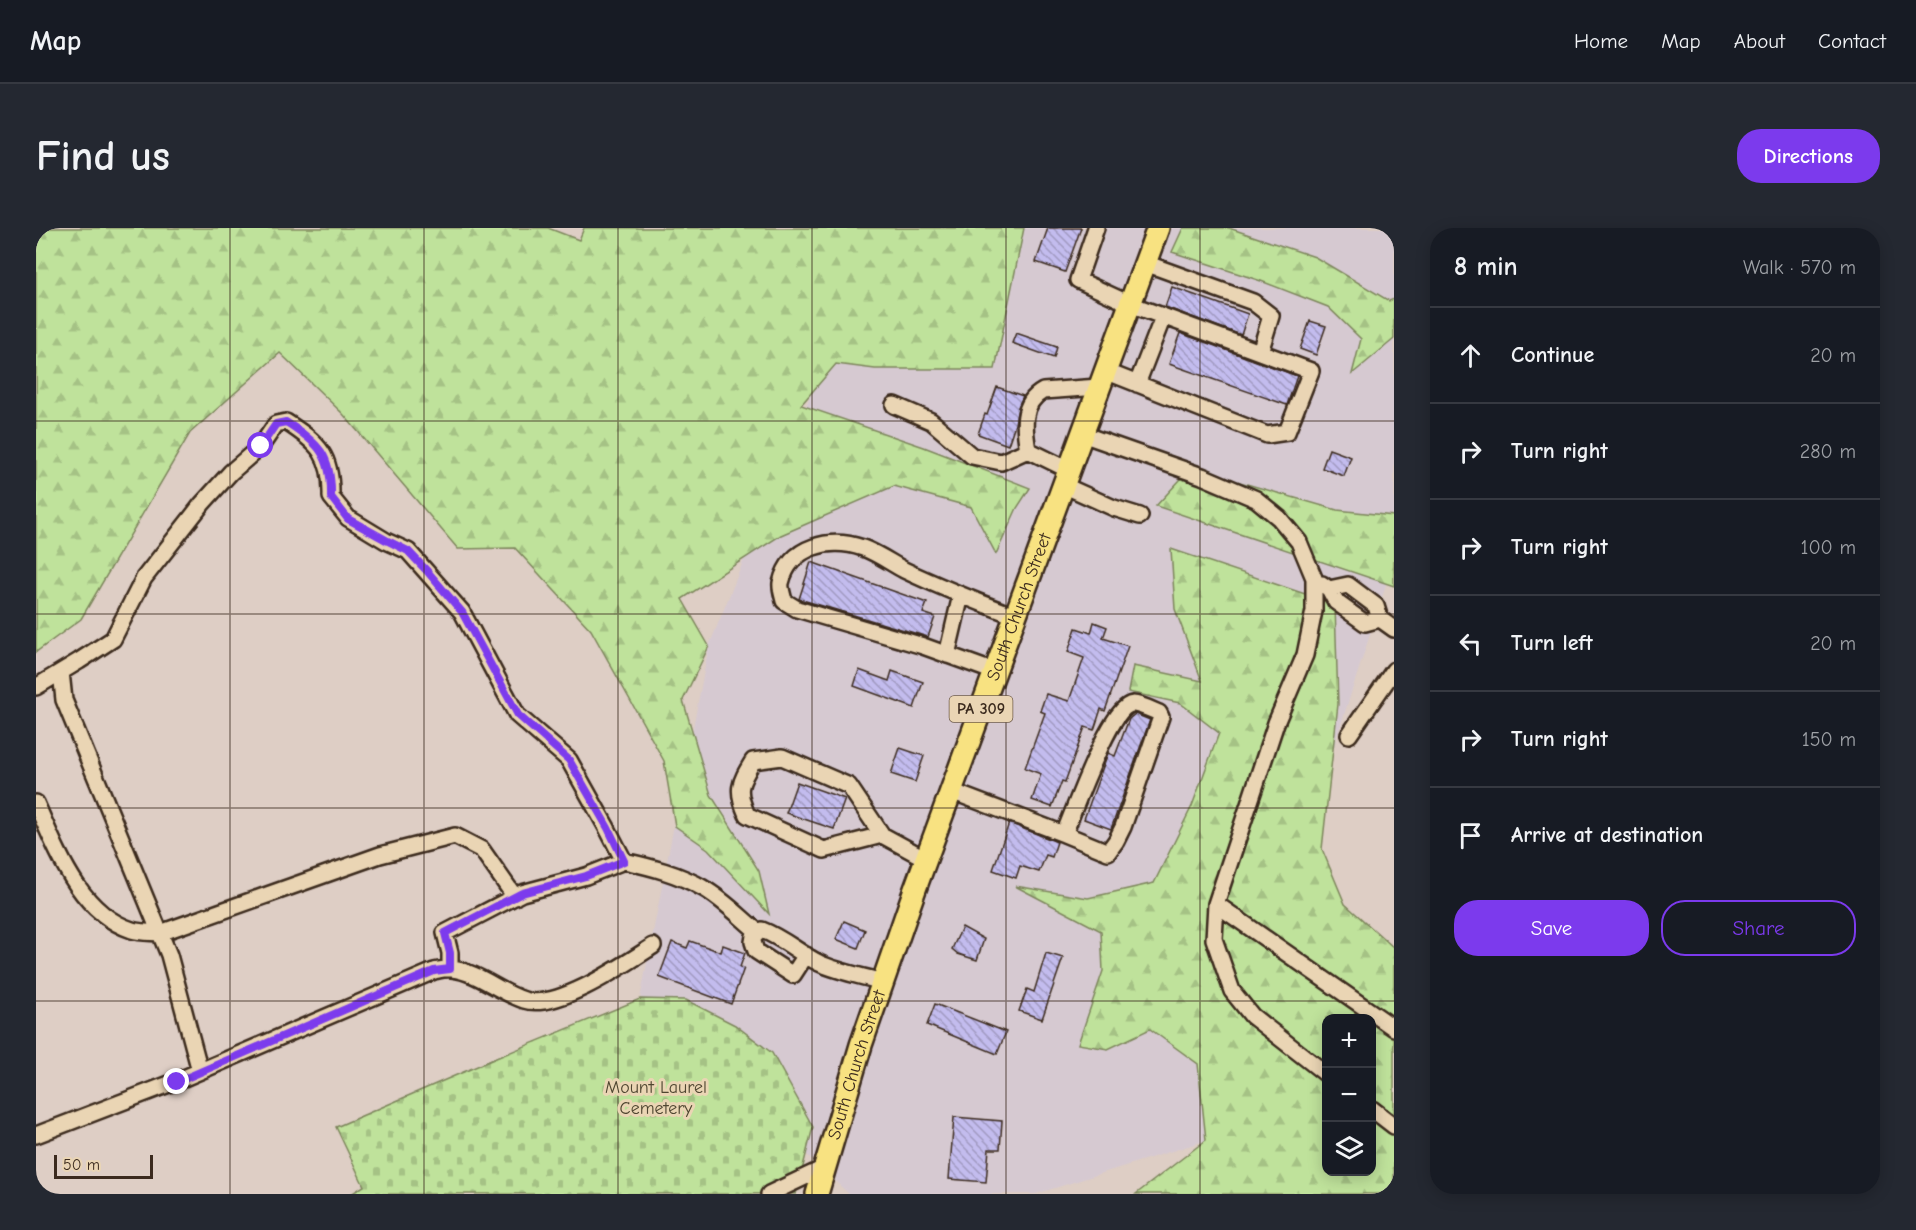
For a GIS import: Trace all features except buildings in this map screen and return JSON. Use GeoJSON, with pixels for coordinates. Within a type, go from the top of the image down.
{"type":"FeatureCollection","features":[{"type":"Feature","properties":{"kind":"highway","name":"South Church Street"},"geometry":{"type":"LineString","coordinates":[[822,1186],[861,1045],[926,859],[1158,228]]}},
{"type":"Feature","properties":{"kind":"lane"},"geometry":{"type":"LineString","coordinates":[[1096,228],[1078,280],[1163,317],[1311,371],[1287,432],[1267,435],[1137,384],[1102,379],[1043,391],[1035,396],[1027,410],[1024,427],[1028,450],[1114,508],[1140,516]]}},
{"type":"Feature","properties":{"kind":"lane"},"geometry":{"type":"LineString","coordinates":[[1145,263],[1253,302],[1271,316],[1260,352]]}},
{"type":"Feature","properties":{"kind":"lane"},"geometry":{"type":"LineString","coordinates":[[1137,384],[1163,317]]}},
{"type":"Feature","properties":{"kind":"lane"},"geometry":{"type":"LineString","coordinates":[[894,405],[931,421],[972,456],[1001,462],[1028,450]]}},
{"type":"Feature","properties":{"kind":"lane"},"geometry":{"type":"LineString","coordinates":[[36,687],[113,639],[144,578],[202,504],[231,472],[261,446],[276,424],[286,422],[315,443],[329,466],[331,497],[348,519],[408,551],[462,612],[518,715],[569,760],[624,861]]}},
{"type":"Feature","properties":{"kind":"lane"},"geometry":{"type":"LineString","coordinates":[[1082,434],[1202,476],[1256,499],[1279,518],[1299,542],[1314,578],[1314,611],[1305,655],[1276,723],[1216,904],[1214,939],[1232,992],[1252,1016],[1322,1071]]}},
{"type":"Feature","properties":{"kind":"lane"},"geometry":{"type":"LineString","coordinates":[[995,672],[797,609],[784,601],[780,585],[792,561],[808,548],[828,543],[863,548],[904,570],[1015,616]]}},
{"type":"Feature","properties":{"kind":"lane"},"geometry":{"type":"LineString","coordinates":[[1314,578],[1329,589],[1336,602],[1365,623],[1380,620]]}},
{"type":"Feature","properties":{"kind":"lane"},"geometry":{"type":"LineString","coordinates":[[1329,589],[1348,585],[1376,606],[1380,620],[1394,629]]}},
{"type":"Feature","properties":{"kind":"lane"},"geometry":{"type":"LineString","coordinates":[[947,655],[961,595]]}},
{"type":"Feature","properties":{"kind":"lane"},"geometry":{"type":"LineString","coordinates":[[1349,735],[1394,670]]}},
{"type":"Feature","properties":{"kind":"lane"},"geometry":{"type":"LineString","coordinates":[[61,672],[64,700],[169,955],[200,1071]]}},
{"type":"Feature","properties":{"kind":"lane"},"geometry":{"type":"LineString","coordinates":[[951,791],[1108,852],[1123,827],[1161,717],[1159,713],[1133,704],[1120,712],[1102,742],[1064,834]]}},
{"type":"Feature","properties":{"kind":"lane"},"geometry":{"type":"LineString","coordinates":[[882,835],[824,850],[747,815],[740,798],[742,779],[753,761],[783,757],[849,786],[882,835],[926,859]]}},
{"type":"Feature","properties":{"kind":"lane"},"geometry":{"type":"LineString","coordinates":[[36,803],[52,840],[75,882],[91,904],[133,931],[160,933],[380,855],[455,836],[482,850],[514,897]]}},
{"type":"Feature","properties":{"kind":"lane"},"geometry":{"type":"LineString","coordinates":[[450,969],[450,953],[445,933],[514,897],[586,876],[624,861],[645,865],[684,878],[706,889],[758,932]]}},
{"type":"Feature","properties":{"kind":"lane"},"geometry":{"type":"LineString","coordinates":[[1216,904],[1394,1028]]}},
{"type":"Feature","properties":{"kind":"lane"},"geometry":{"type":"LineString","coordinates":[[806,955],[794,975],[756,951],[754,936],[762,930],[773,934],[820,963],[883,982]]}},
{"type":"Feature","properties":{"kind":"lane"},"geometry":{"type":"LineString","coordinates":[[36,1135],[200,1071],[434,971],[450,969],[466,972],[526,1001],[541,1001],[556,999],[581,988],[653,946]]}},
{"type":"Feature","properties":{"kind":"lane"},"geometry":{"type":"LineString","coordinates":[[1376,1113],[1394,1126]]}},
{"type":"Feature","properties":{"kind":"lane"},"geometry":{"type":"LineString","coordinates":[[769,1194],[822,1186]]}},
{"type":"Feature","properties":{"kind":"shaded area"},"geometry":{"type":"Polygon","coordinates":[[[878,228],[1394,228],[1394,560],[1207,1140],[1036,1194],[849,1194],[640,999],[709,646],[878,228]]]}},
{"type":"Feature","properties":{"kind":"green space"},"geometry":{"type":"Polygon","coordinates":[[[36,228],[548,228],[579,240],[584,228],[1024,228],[995,369],[875,369],[836,364],[801,405],[924,447],[1030,488],[1017,508],[996,554],[971,507],[894,486],[781,535],[682,599],[709,646],[683,700],[711,795],[759,871],[769,914],[708,849],[675,826],[664,761],[591,630],[515,548],[458,549],[343,414],[280,353],[190,433],[81,619],[36,652],[36,228]]]}},
{"type":"Feature","properties":{"kind":"green space"},"geometry":{"type":"Polygon","coordinates":[[[1183,228],[1229,228],[1315,257],[1389,301],[1394,299],[1394,339],[1352,374],[1361,339],[1328,307],[1261,281],[1172,252],[1183,228]]]}},
{"type":"Feature","properties":{"kind":"green space"},"geometry":{"type":"Polygon","coordinates":[[[1191,468],[1337,510],[1394,516],[1394,586],[1156,506],[1191,468]]]}},
{"type":"Feature","properties":{"kind":"green space"},"geometry":{"type":"Polygon","coordinates":[[[1171,549],[1335,604],[1338,704],[1322,849],[1345,904],[1394,947],[1394,1194],[1136,1194],[1206,1140],[1198,1064],[1150,1029],[1108,1049],[1078,1044],[1103,971],[1101,931],[1015,886],[1088,898],[1154,883],[1192,806],[1219,733],[1180,703],[1128,692],[1133,666],[1202,681],[1175,609],[1171,549]]]}},
{"type":"Feature","properties":{"kind":"green space","name":"Mount Laurel Cemetery"},"geometry":{"type":"Polygon","coordinates":[[[640,999],[686,1000],[735,1025],[772,1053],[813,1127],[796,1194],[351,1194],[364,1186],[336,1127],[640,999]]]}},
{"type":"Feature","properties":{"kind":"route"},"geometry":{"type":"LineString","coordinates":[[177,1082],[434,971],[450,969],[450,953],[445,933],[522,893],[586,876],[624,861],[569,760],[518,715],[462,612],[427,571],[408,551],[348,519],[331,497],[329,466],[315,443],[286,422],[276,424],[261,446]]}}]}
